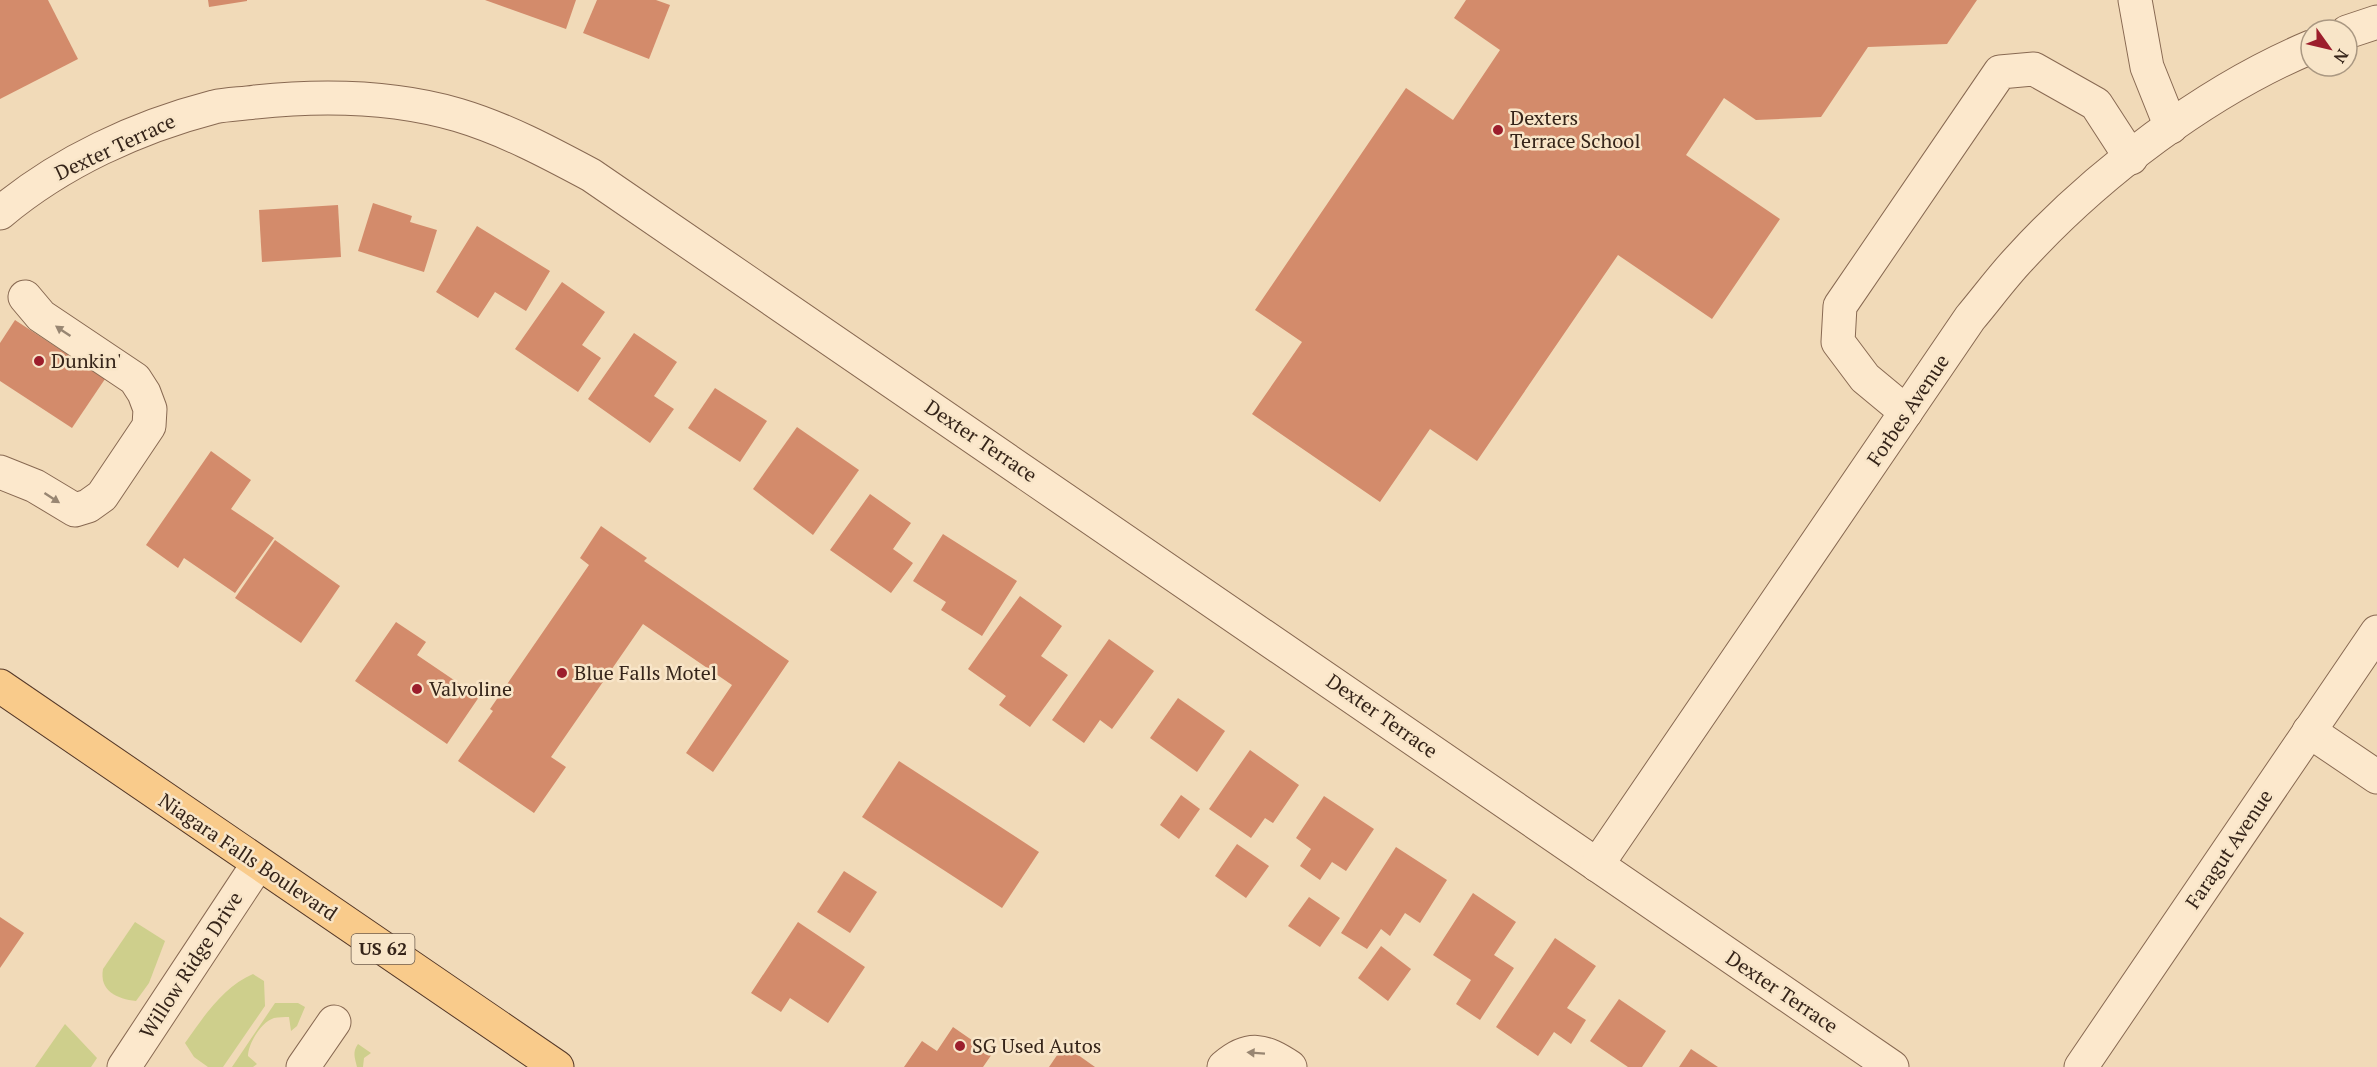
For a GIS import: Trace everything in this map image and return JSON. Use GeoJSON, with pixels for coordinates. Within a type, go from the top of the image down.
{"type":"FeatureCollection","features":[{"type":"Feature","properties":{"kind":"main road","name":"Niagara Falls Boulevard"},"geometry":{"type":"LineString","coordinates":[[0,686],[557,1067]]}},
{"type":"Feature","properties":{"kind":"street"},"geometry":{"type":"LineString","coordinates":[[2135,0],[2148,68],[2171,127]]}},
{"type":"Feature","properties":{"kind":"street"},"geometry":{"type":"LineString","coordinates":[[2359,28],[2377,22]]}},
{"type":"Feature","properties":{"kind":"street","name":"Forbes Avenue"},"geometry":{"type":"LineString","coordinates":[[1598,865],[1970,318],[2019,258],[2074,204],[2171,127],[2227,89],[2299,53]]}},
{"type":"Feature","properties":{"kind":"street"},"geometry":{"type":"LineString","coordinates":[[1906,412],[1865,378],[1838,342],[1840,306],[2000,72],[2034,69],[2096,104],[2131,158]]}},
{"type":"Feature","properties":{"kind":"street","name":"Dexter Terrace"},"geometry":{"type":"LineString","coordinates":[[0,213],[25,192],[84,157],[149,128],[217,107],[289,99],[356,98],[408,104],[458,115],[526,140],[591,175],[1892,1067]]}},
{"type":"Feature","properties":{"kind":"street"},"geometry":{"type":"LineString","coordinates":[[0,472],[35,486],[75,510],[88,506],[102,496],[149,426],[150,409],[135,379],[41,316],[25,297]]}},
{"type":"Feature","properties":{"kind":"street","name":"Faragut Avenue"},"geometry":{"type":"LineString","coordinates":[[2081,1067],[2377,632]]}},
{"type":"Feature","properties":{"kind":"street"},"geometry":{"type":"LineString","coordinates":[[2309,731],[2377,777]]}},
{"type":"Feature","properties":{"kind":"street","name":"Willow Ridge Drive"},"geometry":{"type":"LineString","coordinates":[[124,1067],[258,864]]}},
{"type":"Feature","properties":{"kind":"street"},"geometry":{"type":"LineString","coordinates":[[304,1067],[334,1022]]}},
{"type":"Feature","properties":{"kind":"street"},"geometry":{"type":"LineString","coordinates":[[1224,1067],[1242,1054],[1257,1051],[1276,1057],[1290,1067]]}},
{"type":"Feature","properties":{"kind":"green space"},"geometry":{"type":"Polygon","coordinates":[[[135,922],[165,941],[149,983],[136,1001],[111,993],[102,977],[103,969],[135,922]]]}},
{"type":"Feature","properties":{"kind":"green space"},"geometry":{"type":"Polygon","coordinates":[[[253,974],[264,981],[265,1006],[223,1067],[208,1067],[194,1057],[185,1043],[223,994],[253,974]]]}},
{"type":"Feature","properties":{"kind":"green space"},"geometry":{"type":"Polygon","coordinates":[[[275,1003],[298,1003],[305,1007],[297,1026],[291,1031],[289,1017],[269,1020],[256,1034],[250,1046],[248,1056],[257,1064],[253,1067],[232,1067],[275,1003]]]}},
{"type":"Feature","properties":{"kind":"green space"},"geometry":{"type":"Polygon","coordinates":[[[65,1024],[97,1058],[91,1067],[35,1067],[65,1024]]]}},
{"type":"Feature","properties":{"kind":"green space"},"geometry":{"type":"Polygon","coordinates":[[[358,1044],[371,1053],[364,1058],[363,1067],[357,1067],[355,1061],[358,1044]]]}},
{"type":"Feature","properties":{"kind":"building"},"geometry":{"type":"Polygon","coordinates":[[[0,0],[48,0],[78,59],[0,99],[0,0]]]}},
{"type":"Feature","properties":{"kind":"building"},"geometry":{"type":"Polygon","coordinates":[[[208,0],[247,0],[247,1],[209,7],[208,0]]]}},
{"type":"Feature","properties":{"kind":"building"},"geometry":{"type":"Polygon","coordinates":[[[485,0],[576,0],[566,29],[485,0]]]}},
{"type":"Feature","properties":{"kind":"building"},"geometry":{"type":"Polygon","coordinates":[[[597,0],[656,0],[670,5],[649,59],[583,33],[597,0]]]}},
{"type":"Feature","properties":{"kind":"building"},"geometry":{"type":"Polygon","coordinates":[[[1466,0],[1977,0],[1947,44],[1868,47],[1821,117],[1756,120],[1724,98],[1686,155],[1780,219],[1712,319],[1618,255],[1477,461],[1430,429],[1380,502],[1252,414],[1302,342],[1255,310],[1406,88],[1453,120],[1500,50],[1454,18],[1466,0]]]}},
{"type":"Feature","properties":{"kind":"building"},"geometry":{"type":"Polygon","coordinates":[[[373,203],[412,216],[410,222],[437,230],[424,272],[358,251],[373,203]]]}},
{"type":"Feature","properties":{"kind":"building"},"geometry":{"type":"Polygon","coordinates":[[[338,205],[341,257],[262,262],[259,210],[338,205]]]}},
{"type":"Feature","properties":{"kind":"building"},"geometry":{"type":"Polygon","coordinates":[[[477,226],[550,271],[526,311],[495,292],[478,318],[436,292],[477,226]]]}},
{"type":"Feature","properties":{"kind":"building"},"geometry":{"type":"Polygon","coordinates":[[[562,282],[605,312],[582,345],[601,358],[578,392],[515,349],[562,282]]]}},
{"type":"Feature","properties":{"kind":"building","name":"Dunkin'"},"geometry":{"type":"Polygon","coordinates":[[[15,320],[105,379],[72,428],[0,381],[0,343],[15,320]]]}},
{"type":"Feature","properties":{"kind":"building"},"geometry":{"type":"Polygon","coordinates":[[[634,333],[677,362],[654,396],[674,409],[650,443],[588,399],[634,333]]]}},
{"type":"Feature","properties":{"kind":"building"},"geometry":{"type":"Polygon","coordinates":[[[715,388],[767,421],[740,462],[688,428],[715,388]]]}},
{"type":"Feature","properties":{"kind":"building"},"geometry":{"type":"Polygon","coordinates":[[[797,427],[859,470],[813,535],[753,489],[797,427]]]}},
{"type":"Feature","properties":{"kind":"building"},"geometry":{"type":"Polygon","coordinates":[[[211,451],[251,480],[231,509],[274,538],[235,593],[184,558],[178,568],[146,545],[211,451]]]}},
{"type":"Feature","properties":{"kind":"building"},"geometry":{"type":"Polygon","coordinates":[[[870,494],[911,523],[893,549],[913,563],[891,593],[830,550],[870,494]]]}},
{"type":"Feature","properties":{"kind":"building","name":"Blue Falls Motel"},"geometry":{"type":"Polygon","coordinates":[[[601,526],[647,558],[644,561],[789,661],[713,772],[686,753],[732,685],[643,624],[551,757],[566,767],[534,813],[458,761],[493,711],[490,709],[589,565],[580,558],[601,526]]]}},
{"type":"Feature","properties":{"kind":"building"},"geometry":{"type":"Polygon","coordinates":[[[943,534],[1017,581],[982,636],[941,610],[946,602],[913,581],[943,534]]]}},
{"type":"Feature","properties":{"kind":"building"},"geometry":{"type":"Polygon","coordinates":[[[275,540],[340,586],[301,643],[235,598],[275,540]]]}},
{"type":"Feature","properties":{"kind":"building"},"geometry":{"type":"Polygon","coordinates":[[[1020,596],[1062,626],[1041,656],[1068,675],[1030,727],[999,705],[1006,696],[968,669],[1020,596]]]}},
{"type":"Feature","properties":{"kind":"building","name":"Valvoline"},"geometry":{"type":"Polygon","coordinates":[[[396,622],[426,642],[417,655],[479,697],[447,744],[355,681],[396,622]]]}},
{"type":"Feature","properties":{"kind":"building"},"geometry":{"type":"Polygon","coordinates":[[[1109,639],[1154,671],[1112,729],[1100,720],[1084,743],[1052,720],[1109,639]]]}},
{"type":"Feature","properties":{"kind":"building"},"geometry":{"type":"Polygon","coordinates":[[[1178,698],[1225,731],[1197,772],[1150,738],[1178,698]]]}},
{"type":"Feature","properties":{"kind":"building"},"geometry":{"type":"Polygon","coordinates":[[[1250,750],[1299,785],[1273,823],[1265,818],[1251,838],[1209,809],[1250,750]]]}},
{"type":"Feature","properties":{"kind":"building"},"geometry":{"type":"Polygon","coordinates":[[[899,761],[1039,852],[1002,908],[862,817],[899,761]]]}},
{"type":"Feature","properties":{"kind":"building"},"geometry":{"type":"Polygon","coordinates":[[[1181,795],[1200,809],[1179,839],[1160,825],[1181,795]]]}},
{"type":"Feature","properties":{"kind":"building"},"geometry":{"type":"Polygon","coordinates":[[[1324,796],[1374,829],[1346,871],[1332,862],[1320,880],[1300,866],[1311,849],[1296,838],[1324,796]]]}},
{"type":"Feature","properties":{"kind":"building"},"geometry":{"type":"Polygon","coordinates":[[[1237,844],[1269,866],[1246,898],[1215,876],[1237,844]]]}},
{"type":"Feature","properties":{"kind":"building"},"geometry":{"type":"Polygon","coordinates":[[[1396,847],[1447,880],[1420,923],[1405,913],[1390,936],[1381,929],[1367,949],[1341,933],[1396,847]]]}},
{"type":"Feature","properties":{"kind":"building"},"geometry":{"type":"Polygon","coordinates":[[[844,871],[877,892],[850,933],[817,912],[844,871]]]}},
{"type":"Feature","properties":{"kind":"building"},"geometry":{"type":"Polygon","coordinates":[[[1473,893],[1516,922],[1494,955],[1514,968],[1480,1020],[1456,1004],[1471,980],[1433,955],[1473,893]]]}},
{"type":"Feature","properties":{"kind":"building"},"geometry":{"type":"Polygon","coordinates":[[[1309,897],[1340,918],[1320,947],[1288,926],[1309,897]]]}},
{"type":"Feature","properties":{"kind":"building"},"geometry":{"type":"Polygon","coordinates":[[[0,917],[24,933],[0,968],[0,917]]]}},
{"type":"Feature","properties":{"kind":"building"},"geometry":{"type":"Polygon","coordinates":[[[798,922],[865,967],[828,1023],[790,998],[781,1012],[751,993],[798,922]]]}},
{"type":"Feature","properties":{"kind":"building"},"geometry":{"type":"Polygon","coordinates":[[[1555,938],[1596,966],[1567,1008],[1586,1020],[1571,1044],[1554,1032],[1538,1056],[1496,1027],[1555,938]]]}},
{"type":"Feature","properties":{"kind":"building"},"geometry":{"type":"Polygon","coordinates":[[[1381,946],[1411,969],[1388,1001],[1358,978],[1381,946]]]}},
{"type":"Feature","properties":{"kind":"building"},"geometry":{"type":"Polygon","coordinates":[[[1619,999],[1666,1031],[1642,1067],[1628,1067],[1590,1041],[1619,999]]]}},
{"type":"Feature","properties":{"kind":"building","name":"SG Used Autos"},"geometry":{"type":"Polygon","coordinates":[[[953,1027],[992,1054],[983,1067],[904,1067],[922,1041],[937,1051],[953,1027]]]}},
{"type":"Feature","properties":{"kind":"building"},"geometry":{"type":"Polygon","coordinates":[[[1064,1045],[1095,1067],[1049,1067],[1064,1045]]]}},
{"type":"Feature","properties":{"kind":"building"},"geometry":{"type":"Polygon","coordinates":[[[1691,1049],[1718,1067],[1679,1067],[1691,1049]]]}},
{"type":"Feature","properties":{"kind":"place","name":"Dexters Terrace School"},"geometry":{"type":"Point","coordinates":[1498,130]}},
{"type":"Feature","properties":{"kind":"place","name":"Dunkin'"},"geometry":{"type":"Point","coordinates":[39,361]}},
{"type":"Feature","properties":{"kind":"place","name":"Blue Falls Motel"},"geometry":{"type":"Point","coordinates":[562,673]}},
{"type":"Feature","properties":{"kind":"place","name":"Valvoline"},"geometry":{"type":"Point","coordinates":[417,689]}},
{"type":"Feature","properties":{"kind":"place","name":"SG Used Autos"},"geometry":{"type":"Point","coordinates":[960,1046]}}]}
